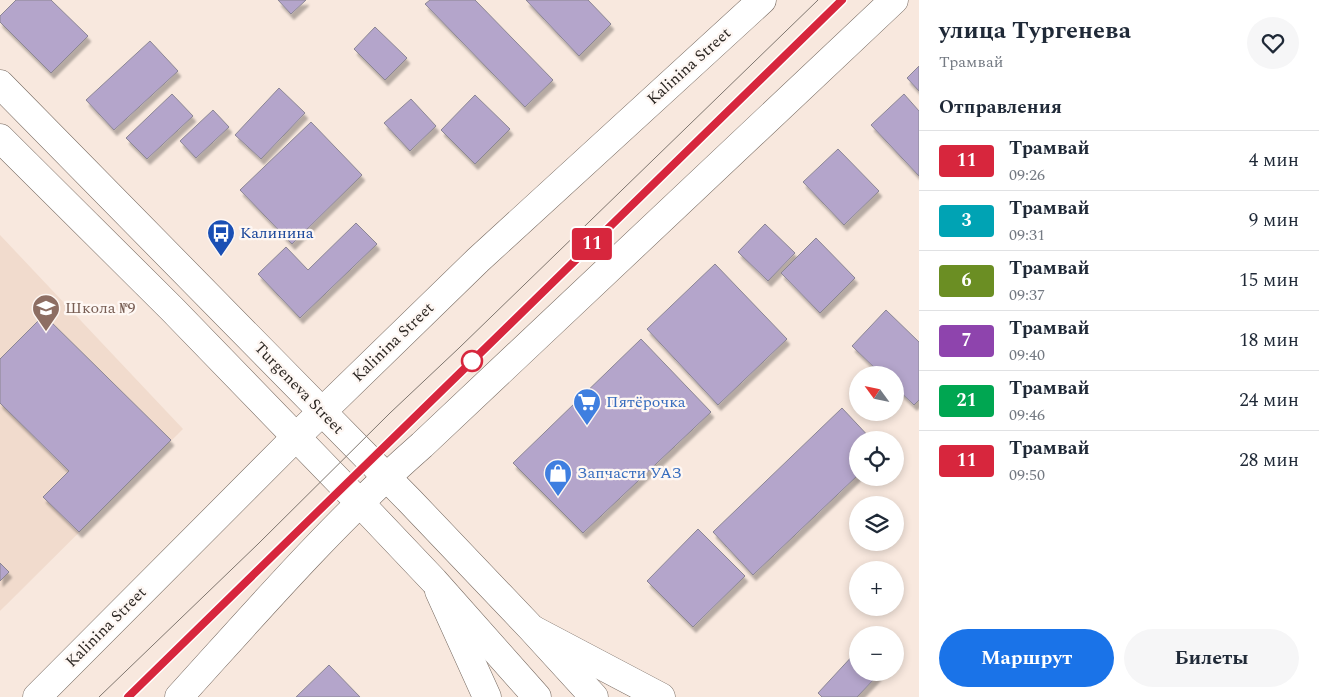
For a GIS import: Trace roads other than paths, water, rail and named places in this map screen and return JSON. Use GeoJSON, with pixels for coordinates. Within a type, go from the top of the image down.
{"type":"FeatureCollection","features":[{"type":"Feature","properties":{"kind":"main road","name":"Kalinina Street"},"geometry":{"type":"LineString","coordinates":[[37,697],[296,437],[478,260],[762,0]]}},
{"type":"Feature","properties":{"kind":"main road"},"geometry":{"type":"LineString","coordinates":[[179,697],[288,576],[386,477],[894,0]]}},
{"type":"Feature","properties":{"kind":"main road","name":"Turgeneva Street"},"geometry":{"type":"LineString","coordinates":[[0,84],[410,501],[594,697]]}},
{"type":"Feature","properties":{"kind":"main road"},"geometry":{"type":"LineString","coordinates":[[0,138],[172,308],[360,503],[434,581],[538,697]]}},
{"type":"Feature","properties":{"kind":"main road"},"geometry":{"type":"LineString","coordinates":[[434,581],[487,697]]}},
{"type":"Feature","properties":{"kind":"main road"},"geometry":{"type":"LineString","coordinates":[[531,628],[661,697]]}},
{"type":"Feature","properties":{"kind":"tram line"},"geometry":{"type":"LineString","coordinates":[[99,697],[818,0]]}},
{"type":"Feature","properties":{"kind":"tram line"},"geometry":{"type":"LineString","coordinates":[[128,697],[842,0]]}},
{"type":"Feature","properties":{"kind":"tram line","name":"11"},"geometry":{"type":"LineString","coordinates":[[128,697],[842,0]]}},
{"type":"Feature","properties":{"kind":"place","name":"Калинина"},"geometry":{"type":"Point","coordinates":[221,257]}},
{"type":"Feature","properties":{"kind":"place","name":"Школа №9"},"geometry":{"type":"Point","coordinates":[46,332]}},
{"type":"Feature","properties":{"kind":"place","name":"Пятёрочка"},"geometry":{"type":"Point","coordinates":[587,426]}},
{"type":"Feature","properties":{"kind":"place","name":"Запчасти УАЗ"},"geometry":{"type":"Point","coordinates":[558,497]}}]}
